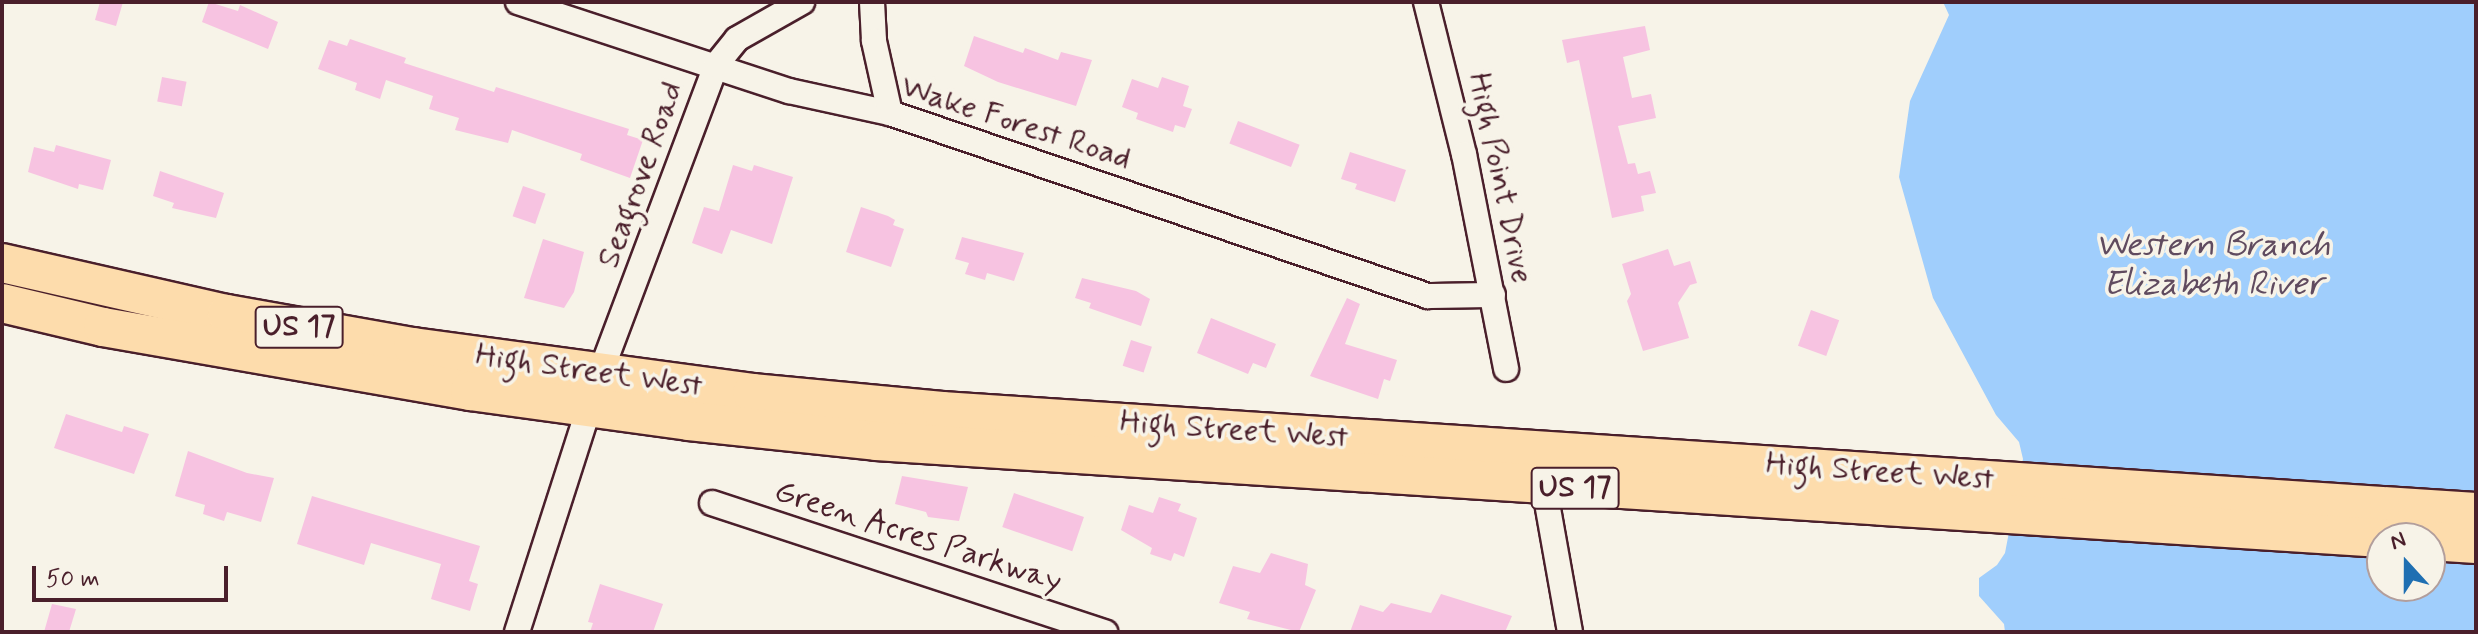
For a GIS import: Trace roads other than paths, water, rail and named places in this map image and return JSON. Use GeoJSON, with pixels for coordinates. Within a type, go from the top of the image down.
{"type":"FeatureCollection","features":[{"type":"Feature","properties":{"kind":"main road","name":"High Street West"},"geometry":{"type":"LineString","coordinates":[[2,263],[594,391],[876,441],[1544,486],[1939,492],[2476,512]]}},
{"type":"Feature","properties":{"kind":"main road","name":"High Street West"},"geometry":{"type":"LineString","coordinates":[[2,303],[103,327],[594,391],[942,411],[1939,492],[2366,536]]}},
{"type":"Feature","properties":{"kind":"main road"},"geometry":{"type":"LineString","coordinates":[[2446,542],[2476,544]]}},
{"type":"Feature","properties":{"kind":"street","name":"Wake Forest Road"},"geometry":{"type":"LineString","coordinates":[[518,2],[789,91],[890,113],[1428,296],[1493,295]]}},
{"type":"Feature","properties":{"kind":"street","name":"Seagrove Road"},"geometry":{"type":"LineString","coordinates":[[517,632],[594,391],[716,65],[737,39],[802,2]]}},
{"type":"Feature","properties":{"kind":"street"},"geometry":{"type":"LineString","coordinates":[[872,2],[874,41],[890,113]]}},
{"type":"Feature","properties":{"kind":"street","name":"High Point Drive"},"geometry":{"type":"LineString","coordinates":[[1426,2],[1493,295],[1506,369]]}},
{"type":"Feature","properties":{"kind":"street"},"geometry":{"type":"LineString","coordinates":[[1544,486],[1570,632]]}},
{"type":"Feature","properties":{"kind":"street","name":"Green Acres Parkway"},"geometry":{"type":"LineString","coordinates":[[712,503],[1105,632]]}},
{"type":"Feature","properties":{"kind":"water","name":"Western Branch Elizabeth River"},"geometry":{"type":"Polygon","coordinates":[[[1943,2],[2476,2],[2476,632],[2005,632],[2004,624],[1979,596],[1979,578],[1997,565],[2005,553],[2023,459],[2019,442],[1996,415],[1933,298],[1899,177],[1910,101],[1949,15],[1943,2]]]}}]}
